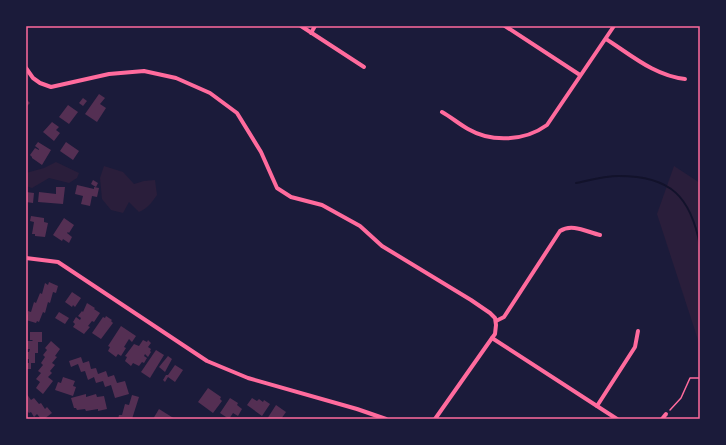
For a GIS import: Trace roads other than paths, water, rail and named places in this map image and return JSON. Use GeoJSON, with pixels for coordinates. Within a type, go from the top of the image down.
{"type":"FeatureCollection","features":[{"type":"Feature","properties":{"kind":"street"},"geometry":{"type":"LineString","coordinates":[[301,26],[364,67]]}},
{"type":"Feature","properties":{"kind":"street"},"geometry":{"type":"LineString","coordinates":[[311,33],[315,26]]}},
{"type":"Feature","properties":{"kind":"street"},"geometry":{"type":"LineString","coordinates":[[505,26],[580,75]]}},
{"type":"Feature","properties":{"kind":"street"},"geometry":{"type":"LineString","coordinates":[[442,112],[478,133],[497,137],[520,138],[535,132],[547,125],[614,26]]}},
{"type":"Feature","properties":{"kind":"street"},"geometry":{"type":"LineString","coordinates":[[606,39],[657,72],[670,77],[686,79]]}},
{"type":"Feature","properties":{"kind":"street"},"geometry":{"type":"LineString","coordinates":[[26,68],[33,78],[40,83],[51,87],[109,74],[144,71],[176,78],[210,93],[237,112],[261,152],[277,188],[291,197],[322,205],[360,226],[382,246],[490,313],[496,321],[496,329],[492,338],[435,419]]}},
{"type":"Feature","properties":{"kind":"street"},"geometry":{"type":"LineString","coordinates":[[496,321],[504,317],[560,231],[565,228],[572,227],[600,235]]}},
{"type":"Feature","properties":{"kind":"street"},"geometry":{"type":"LineString","coordinates":[[26,258],[58,262],[207,361],[248,378],[357,409],[386,419]]}},
{"type":"Feature","properties":{"kind":"street"},"geometry":{"type":"LineString","coordinates":[[597,406],[634,347],[638,331]]}},
{"type":"Feature","properties":{"kind":"street"},"geometry":{"type":"LineString","coordinates":[[492,338],[617,419]]}},
{"type":"Feature","properties":{"kind":"street"},"geometry":{"type":"LineString","coordinates":[[662,419],[666,414]]}},
{"type":"Feature","properties":{"kind":"waterway"},"geometry":{"type":"LineString","coordinates":[[576,183],[603,177],[619,176],[637,177],[652,180],[665,185],[676,193],[684,202],[691,214],[700,246]]}}]}
